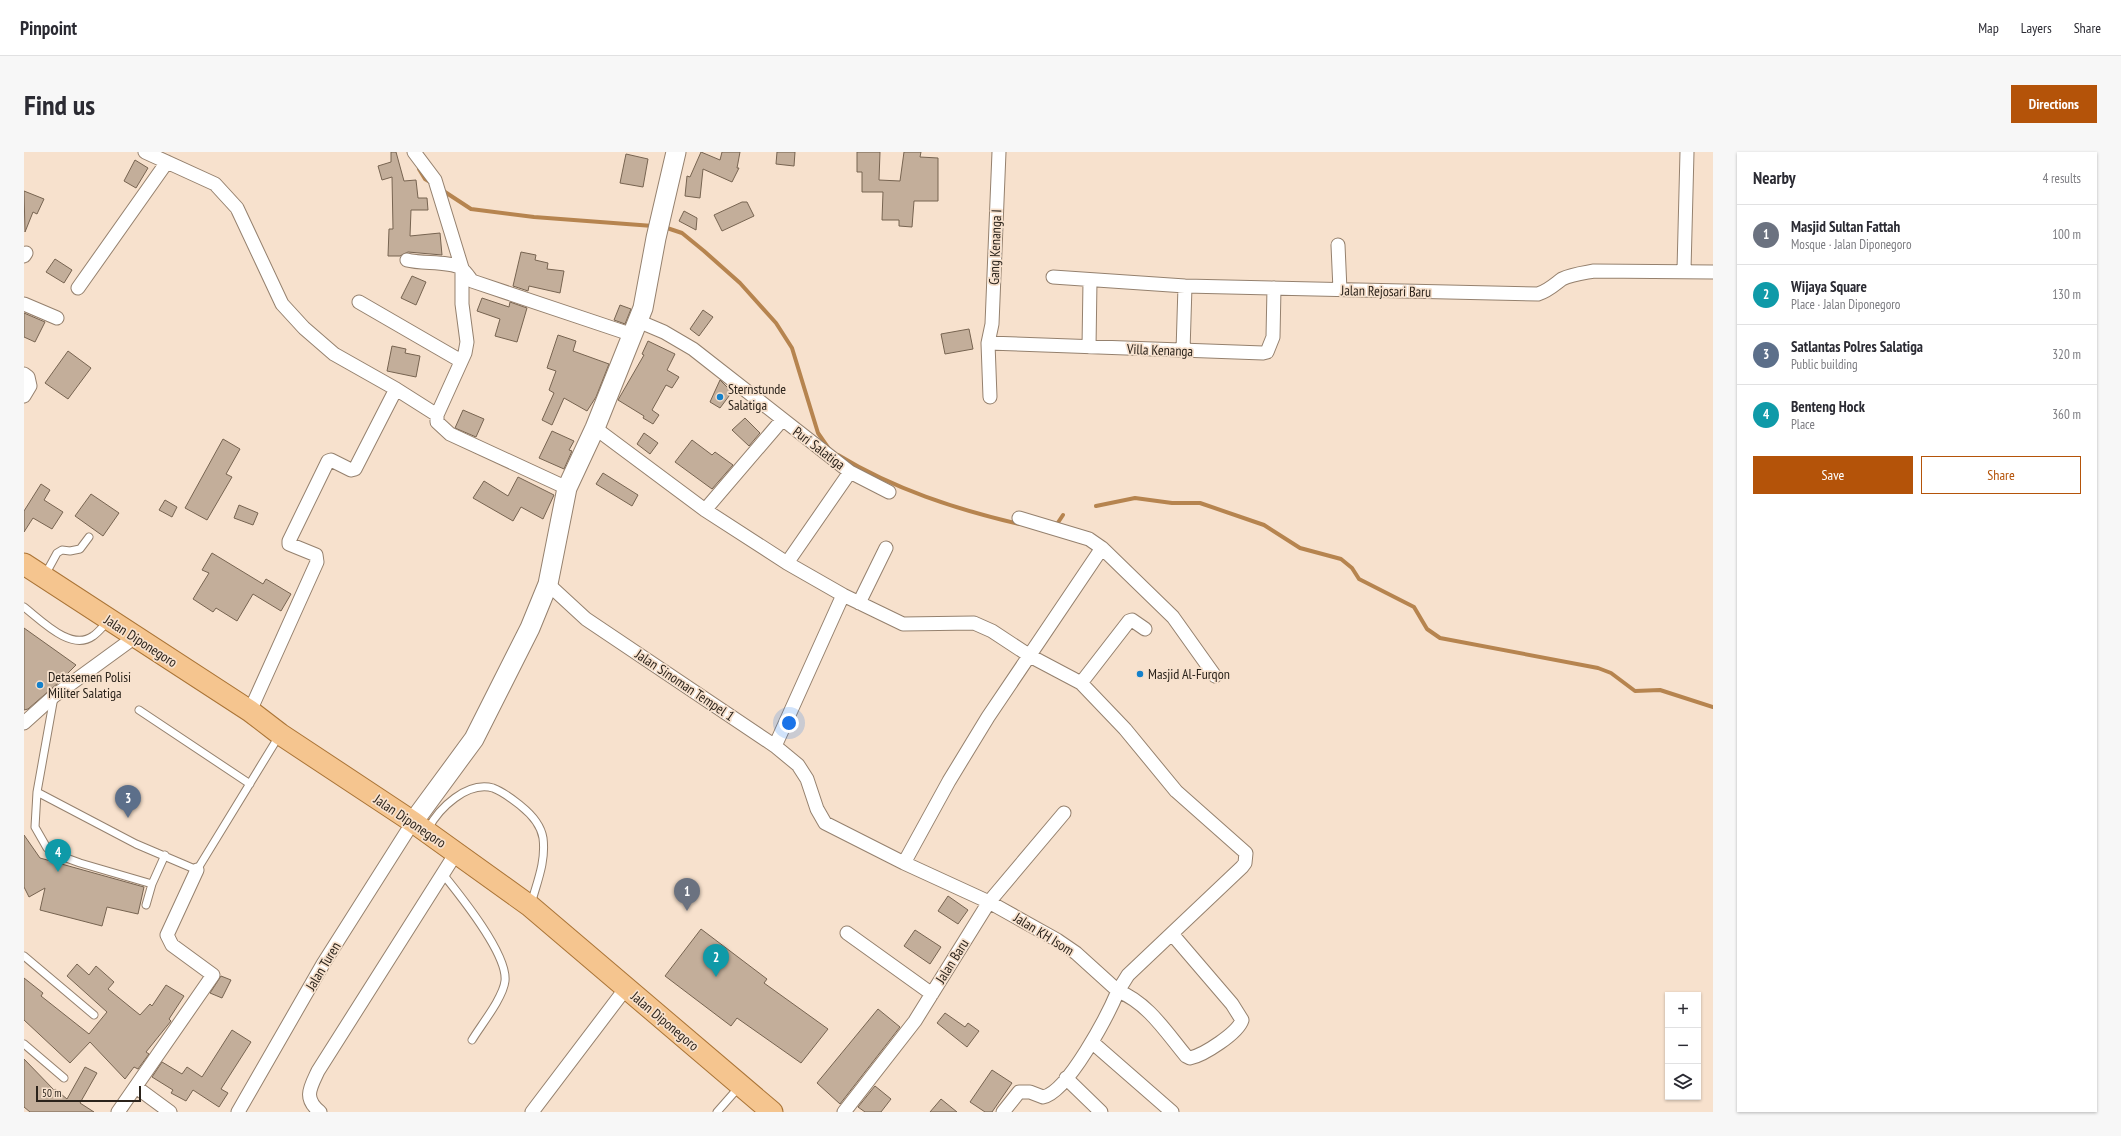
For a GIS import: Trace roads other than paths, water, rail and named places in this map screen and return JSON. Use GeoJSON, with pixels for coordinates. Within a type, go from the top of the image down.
{"type":"FeatureCollection","features":[{"type":"Feature","properties":{"kind":"main road","name":"Jalan Diponegoro"},"geometry":{"type":"LineString","coordinates":[[24,564],[250,712],[280,734],[420,827],[530,906],[772,1112]]}},
{"type":"Feature","properties":{"kind":"street"},"geometry":{"type":"LineString","coordinates":[[145,152],[215,184],[237,208],[282,304],[304,328],[334,354],[396,389],[437,415]]}},
{"type":"Feature","properties":{"kind":"street"},"geometry":{"type":"LineString","coordinates":[[414,152],[436,186],[462,268],[462,304],[467,342],[461,361],[437,415],[437,422],[450,434],[567,488]]}},
{"type":"Feature","properties":{"kind":"street"},"geometry":{"type":"LineString","coordinates":[[420,827],[474,739],[530,628],[548,584],[567,488],[595,428],[643,308],[657,229],[676,152]]}},
{"type":"Feature","properties":{"kind":"street","name":"Gang Kenanga I"},"geometry":{"type":"LineString","coordinates":[[988,343],[992,324],[999,152]]}},
{"type":"Feature","properties":{"kind":"street"},"geometry":{"type":"LineString","coordinates":[[1684,270],[1687,152]]}},
{"type":"Feature","properties":{"kind":"street"},"geometry":{"type":"LineString","coordinates":[[78,288],[167,162]]}},
{"type":"Feature","properties":{"kind":"street"},"geometry":{"type":"LineString","coordinates":[[1338,245],[1340,290]]}},
{"type":"Feature","properties":{"kind":"street"},"geometry":{"type":"LineString","coordinates":[[407,260],[420,263],[449,264],[462,268]]}},
{"type":"Feature","properties":{"kind":"street","name":"Puri Salatiga"},"geometry":{"type":"LineString","coordinates":[[462,268],[472,281],[678,339],[850,472],[787,563]]}},
{"type":"Feature","properties":{"kind":"street","name":"Jalan Rejosari Baru"},"geometry":{"type":"LineString","coordinates":[[1053,277],[1090,281],[1185,286],[1538,294],[1546,291],[1562,280],[1577,274],[1594,272],[1684,270],[1713,272]]}},
{"type":"Feature","properties":{"kind":"street"},"geometry":{"type":"LineString","coordinates":[[1089,347],[1090,281]]}},
{"type":"Feature","properties":{"kind":"street"},"geometry":{"type":"LineString","coordinates":[[1183,351],[1185,286]]}},
{"type":"Feature","properties":{"kind":"street","name":"Villa Kenanga"},"geometry":{"type":"LineString","coordinates":[[988,343],[1183,351],[1267,352],[1273,337],[1274,288]]}},
{"type":"Feature","properties":{"kind":"street"},"geometry":{"type":"LineString","coordinates":[[360,302],[461,361]]}},
{"type":"Feature","properties":{"kind":"street"},"geometry":{"type":"LineString","coordinates":[[24,304],[57,318]]}},
{"type":"Feature","properties":{"kind":"street"},"geometry":{"type":"LineString","coordinates":[[988,343],[990,397]]}},
{"type":"Feature","properties":{"kind":"street"},"geometry":{"type":"LineString","coordinates":[[24,374],[28,377],[30,386],[24,396]]}},
{"type":"Feature","properties":{"kind":"street"},"geometry":{"type":"LineString","coordinates":[[250,712],[316,562],[316,555],[290,544],[289,541],[328,461],[331,460],[351,470],[355,469],[396,389]]}},
{"type":"Feature","properties":{"kind":"street"},"geometry":{"type":"LineString","coordinates":[[705,510],[782,420]]}},
{"type":"Feature","properties":{"kind":"street"},"geometry":{"type":"LineString","coordinates":[[595,428],[705,510],[787,563],[843,595],[903,624],[974,623],[992,631],[1030,656],[1081,683],[1125,729],[1176,791],[1246,853],[1245,863],[1242,867],[1128,975],[1118,991],[1093,1043],[1055,1093],[1043,1097],[1030,1092],[1019,1092],[1002,1112]]}},
{"type":"Feature","properties":{"kind":"street"},"geometry":{"type":"LineString","coordinates":[[850,472],[890,492]]}},
{"type":"Feature","properties":{"kind":"street"},"geometry":{"type":"LineString","coordinates":[[1019,518],[1089,539],[1100,551],[1173,617],[1215,676]]}},
{"type":"Feature","properties":{"kind":"street"},"geometry":{"type":"LineString","coordinates":[[859,603],[886,548]]}},
{"type":"Feature","properties":{"kind":"street"},"geometry":{"type":"LineString","coordinates":[[904,864],[949,781],[988,717],[1100,551]]}},
{"type":"Feature","properties":{"kind":"street","name":"Jalan Sinoman Tempel 1"},"geometry":{"type":"LineString","coordinates":[[548,584],[586,619],[775,746],[798,765],[813,793]]}},
{"type":"Feature","properties":{"kind":"street"},"geometry":{"type":"LineString","coordinates":[[775,746],[843,595]]}},
{"type":"Feature","properties":{"kind":"street"},"geometry":{"type":"LineString","coordinates":[[1081,683],[1129,620],[1132,620],[1145,630]]}},
{"type":"Feature","properties":{"kind":"street"},"geometry":{"type":"LineString","coordinates":[[24,723],[54,696],[135,637]]}},
{"type":"Feature","properties":{"kind":"street","name":"Jalan KH Isom"},"geometry":{"type":"LineString","coordinates":[[813,793],[818,809],[825,823],[904,864],[990,902],[1076,953],[1118,991],[1130,996],[1159,1022],[1186,1056],[1190,1058],[1203,1054],[1230,1035],[1241,1024],[1242,1020],[1232,1004],[1172,934]]}},
{"type":"Feature","properties":{"kind":"street","name":"Jalan Baru"},"geometry":{"type":"LineString","coordinates":[[844,1112],[915,1021],[990,902],[1064,813]]}},
{"type":"Feature","properties":{"kind":"street","name":"Jalan Turen"},"geometry":{"type":"LineString","coordinates":[[238,1112],[323,964],[420,827]]}},
{"type":"Feature","properties":{"kind":"street"},"geometry":{"type":"LineString","coordinates":[[320,1112],[313,1106],[310,1100],[310,1088],[318,1071],[456,853]]}},
{"type":"Feature","properties":{"kind":"street"},"geometry":{"type":"LineString","coordinates":[[118,1112],[213,974],[172,945],[167,934],[196,870]]}},
{"type":"Feature","properties":{"kind":"street"},"geometry":{"type":"LineString","coordinates":[[846,933],[932,994]]}},
{"type":"Feature","properties":{"kind":"street"},"geometry":{"type":"LineString","coordinates":[[532,1112],[626,988]]}},
{"type":"Feature","properties":{"kind":"street"},"geometry":{"type":"LineString","coordinates":[[1093,1043],[1172,1112]]}},
{"type":"Feature","properties":{"kind":"street"},"geometry":{"type":"LineString","coordinates":[[1066,1078],[1101,1112]]}},
{"type":"Feature","properties":{"kind":"street"},"geometry":{"type":"LineString","coordinates":[[136,1087],[170,1112]]}},
{"type":"Feature","properties":{"kind":"lane"},"geometry":{"type":"LineString","coordinates":[[44,577],[57,552],[62,550],[70,551],[80,549],[89,537]]}},
{"type":"Feature","properties":{"kind":"lane"},"geometry":{"type":"LineString","coordinates":[[24,607],[66,639],[82,641],[93,637],[109,620]]}},
{"type":"Feature","properties":{"kind":"lane"},"geometry":{"type":"LineString","coordinates":[[54,696],[37,792],[35,827],[47,848],[58,855],[152,884]]}},
{"type":"Feature","properties":{"kind":"lane"},"geometry":{"type":"LineString","coordinates":[[139,710],[250,784]]}},
{"type":"Feature","properties":{"kind":"lane"},"geometry":{"type":"LineString","coordinates":[[37,792],[136,844],[165,855],[196,870],[280,734]]}},
{"type":"Feature","properties":{"kind":"lane"},"geometry":{"type":"LineString","coordinates":[[420,827],[434,817],[451,801],[472,788],[491,788],[506,793],[528,812],[538,826],[543,837],[542,867],[530,906]]}},
{"type":"Feature","properties":{"kind":"lane"},"geometry":{"type":"LineString","coordinates":[[146,905],[152,884],[165,855]]}},
{"type":"Feature","properties":{"kind":"lane"},"geometry":{"type":"LineString","coordinates":[[442,873],[470,908],[504,968],[505,981],[500,994],[472,1040]]}},
{"type":"Feature","properties":{"kind":"lane"},"geometry":{"type":"LineString","coordinates":[[24,956],[94,1015]]}},
{"type":"Feature","properties":{"kind":"lane"},"geometry":{"type":"LineString","coordinates":[[24,1044],[64,1078]]}},
{"type":"Feature","properties":{"kind":"lane"},"geometry":{"type":"LineString","coordinates":[[717,1112],[740,1085]]}},
{"type":"Feature","properties":{"kind":"waterway"},"geometry":{"type":"LineString","coordinates":[[419,169],[425,179],[430,182]]}},
{"type":"Feature","properties":{"kind":"waterway"},"geometry":{"type":"LineString","coordinates":[[442,190],[471,209],[534,217],[653,226]]}},
{"type":"Feature","properties":{"kind":"waterway"},"geometry":{"type":"LineString","coordinates":[[664,227],[682,233],[704,251],[740,283],[776,323],[792,348],[818,433],[829,449]]}},
{"type":"Feature","properties":{"kind":"waterway"},"geometry":{"type":"LineString","coordinates":[[838,455],[881,478],[926,497],[972,512],[1019,524]]}},
{"type":"Feature","properties":{"kind":"waterway"},"geometry":{"type":"LineString","coordinates":[[1096,506],[1135,498],[1172,503],[1200,503],[1264,525],[1300,548],[1341,559],[1352,568],[1359,579],[1414,607],[1427,629],[1440,638],[1598,668],[1611,673],[1635,691],[1660,690],[1713,707]]}},
{"type":"Feature","properties":{"kind":"waterway"},"geometry":{"type":"LineString","coordinates":[[1055,527],[1063,515]]}},
{"type":"Feature","properties":{"kind":"place","name":"Sternstunde Salatiga"},"geometry":{"type":"Point","coordinates":[720,397]}},
{"type":"Feature","properties":{"kind":"place","name":"Masjid Al-Furqon"},"geometry":{"type":"Point","coordinates":[1140,674]}},
{"type":"Feature","properties":{"kind":"place","name":"Detasemen Polisi Militer Salatiga"},"geometry":{"type":"Point","coordinates":[40,685]}},
{"type":"Feature","properties":{"kind":"place","name":"Satlantas Polres Salatiga"},"geometry":{"type":"Point","coordinates":[128,818]}},
{"type":"Feature","properties":{"kind":"place","name":"Benteng Hock"},"geometry":{"type":"Point","coordinates":[58,872]}},
{"type":"Feature","properties":{"kind":"place","name":"Masjid Sultan Fattah"},"geometry":{"type":"Point","coordinates":[687,911]}},
{"type":"Feature","properties":{"kind":"place","name":"Wijaya Square"},"geometry":{"type":"Point","coordinates":[716,977]}}]}
